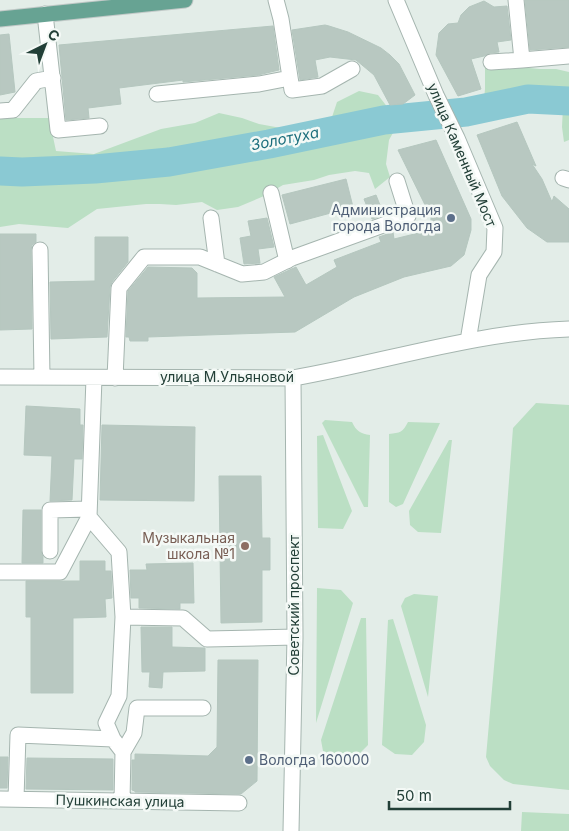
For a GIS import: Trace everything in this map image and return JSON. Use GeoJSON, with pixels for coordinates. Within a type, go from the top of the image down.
{"type":"FeatureCollection","features":[{"type":"Feature","properties":{"kind":"main road"},"geometry":{"type":"LineString","coordinates":[[0,19],[185,0]]}},
{"type":"Feature","properties":{"kind":"street"},"geometry":{"type":"LineString","coordinates":[[276,0],[281,19],[292,90],[322,86],[352,70]]}},
{"type":"Feature","properties":{"kind":"street","name":"улица Каменный Мост"},"geometry":{"type":"LineString","coordinates":[[396,0],[436,96],[457,138],[495,228],[494,252],[479,275],[468,340]]}},
{"type":"Feature","properties":{"kind":"street"},"geometry":{"type":"LineString","coordinates":[[516,0],[522,60]]}},
{"type":"Feature","properties":{"kind":"street"},"geometry":{"type":"LineString","coordinates":[[46,14],[58,130],[100,126]]}},
{"type":"Feature","properties":{"kind":"street"},"geometry":{"type":"LineString","coordinates":[[491,62],[569,56]]}},
{"type":"Feature","properties":{"kind":"street"},"geometry":{"type":"LineString","coordinates":[[0,111],[12,110],[36,81],[53,78]]}},
{"type":"Feature","properties":{"kind":"street"},"geometry":{"type":"LineString","coordinates":[[157,94],[259,84],[290,78]]}},
{"type":"Feature","properties":{"kind":"street"},"geometry":{"type":"LineString","coordinates":[[115,378],[119,288],[144,256],[200,257],[242,274],[264,272],[287,261],[408,216],[397,181]]}},
{"type":"Feature","properties":{"kind":"street"},"geometry":{"type":"LineString","coordinates":[[271,193],[287,261]]}},
{"type":"Feature","properties":{"kind":"street"},"geometry":{"type":"LineString","coordinates":[[211,218],[216,264]]}},
{"type":"Feature","properties":{"kind":"street"},"geometry":{"type":"LineString","coordinates":[[40,250],[42,377]]}},
{"type":"Feature","properties":{"kind":"street","name":"улица М.Ульяновой"},"geometry":{"type":"LineString","coordinates":[[0,377],[294,378],[468,340],[546,329],[569,329]]}},
{"type":"Feature","properties":{"kind":"street"},"geometry":{"type":"LineString","coordinates":[[0,572],[60,572],[89,513],[94,378]]}},
{"type":"Feature","properties":{"kind":"street","name":"Советский проспект"},"geometry":{"type":"LineString","coordinates":[[291,831],[295,637],[294,378]]}},
{"type":"Feature","properties":{"kind":"street"},"geometry":{"type":"LineString","coordinates":[[50,551],[50,510],[89,513],[119,552],[123,617],[119,696],[106,723],[113,739],[123,752]]}},
{"type":"Feature","properties":{"kind":"street"},"geometry":{"type":"LineString","coordinates":[[123,617],[183,618],[207,639],[295,637]]}},
{"type":"Feature","properties":{"kind":"street"},"geometry":{"type":"LineString","coordinates":[[122,801],[123,752],[134,733],[137,708],[202,708]]}},
{"type":"Feature","properties":{"kind":"street"},"geometry":{"type":"LineString","coordinates":[[16,799],[18,735],[113,739]]}},
{"type":"Feature","properties":{"kind":"street","name":"Пушкинская улица"},"geometry":{"type":"LineString","coordinates":[[0,799],[239,804]]}},
{"type":"Feature","properties":{"kind":"green space"},"geometry":{"type":"Polygon","coordinates":[[[485,64],[556,69],[569,72],[569,140],[564,142],[562,127],[563,106],[529,96],[483,109],[485,64]]]}},
{"type":"Feature","properties":{"kind":"green space"},"geometry":{"type":"Polygon","coordinates":[[[359,91],[378,95],[399,122],[389,140],[386,164],[390,177],[375,189],[369,173],[355,171],[283,185],[264,196],[238,207],[217,210],[202,202],[176,205],[146,204],[97,209],[68,228],[19,224],[0,227],[0,117],[49,118],[56,151],[94,154],[161,129],[195,123],[219,113],[281,128],[306,128],[330,123],[337,102],[359,91]]]}},
{"type":"Feature","properties":{"kind":"green space"},"geometry":{"type":"Polygon","coordinates":[[[536,403],[569,405],[569,790],[513,784],[504,780],[490,766],[486,757],[513,428],[536,403]]]}},
{"type":"Feature","properties":{"kind":"green space"},"geometry":{"type":"Polygon","coordinates":[[[325,420],[352,422],[359,432],[370,435],[368,507],[364,507],[322,423],[325,420]]]}},
{"type":"Feature","properties":{"kind":"green space"},"geometry":{"type":"Polygon","coordinates":[[[408,422],[440,423],[403,504],[396,507],[389,502],[389,434],[401,431],[408,422]]]}},
{"type":"Feature","properties":{"kind":"green space"},"geometry":{"type":"Polygon","coordinates":[[[323,435],[352,511],[343,529],[318,528],[317,436],[323,435]]]}},
{"type":"Feature","properties":{"kind":"green space"},"geometry":{"type":"Polygon","coordinates":[[[449,440],[452,440],[441,533],[418,532],[410,525],[409,511],[449,440]]]}},
{"type":"Feature","properties":{"kind":"green space"},"geometry":{"type":"Polygon","coordinates":[[[317,588],[341,590],[353,603],[316,723],[317,588]]]}},
{"type":"Feature","properties":{"kind":"green space"},"geometry":{"type":"Polygon","coordinates":[[[414,594],[438,596],[428,697],[401,606],[405,598],[414,594]]]}},
{"type":"Feature","properties":{"kind":"green space"},"geometry":{"type":"Polygon","coordinates":[[[361,618],[366,618],[368,745],[358,755],[330,756],[323,751],[321,740],[361,618]]]}},
{"type":"Feature","properties":{"kind":"green space"},"geometry":{"type":"Polygon","coordinates":[[[393,619],[426,725],[424,742],[412,755],[395,754],[382,745],[388,620],[393,619]]]}},
{"type":"Feature","properties":{"kind":"green space"},"geometry":{"type":"Polygon","coordinates":[[[522,812],[569,814],[569,831],[521,831],[522,812]]]}},
{"type":"Feature","properties":{"kind":"building"},"geometry":{"type":"Polygon","coordinates":[[[525,0],[569,0],[569,47],[530,50],[525,0]]]}},
{"type":"Feature","properties":{"kind":"building"},"geometry":{"type":"Polygon","coordinates":[[[484,1],[494,7],[507,6],[511,40],[497,42],[499,52],[471,59],[481,89],[458,96],[436,55],[439,33],[448,24],[458,23],[461,15],[469,7],[484,1]]]}},
{"type":"Feature","properties":{"kind":"building"},"geometry":{"type":"Polygon","coordinates":[[[325,25],[348,32],[381,48],[390,55],[399,64],[415,95],[403,104],[390,105],[374,75],[356,60],[330,57],[315,60],[318,77],[300,80],[292,30],[325,25]]]}},
{"type":"Feature","properties":{"kind":"building"},"geometry":{"type":"Polygon","coordinates":[[[273,26],[279,70],[258,75],[183,82],[183,80],[119,88],[121,104],[88,108],[89,118],[66,120],[59,45],[273,26]]]}},
{"type":"Feature","properties":{"kind":"building"},"geometry":{"type":"Polygon","coordinates":[[[9,34],[15,92],[0,95],[0,35],[9,34]]]}},
{"type":"Feature","properties":{"kind":"building"},"geometry":{"type":"Polygon","coordinates":[[[517,122],[536,166],[532,164],[542,179],[552,202],[554,196],[569,209],[569,242],[547,242],[527,228],[502,196],[477,135],[517,122]]]}},
{"type":"Feature","properties":{"kind":"building"},"geometry":{"type":"Polygon","coordinates":[[[436,140],[471,219],[471,230],[464,255],[451,266],[404,277],[354,297],[295,332],[148,337],[148,341],[130,341],[129,337],[126,337],[128,291],[148,267],[192,268],[197,273],[197,298],[285,297],[274,277],[296,267],[306,285],[337,267],[334,260],[381,242],[379,237],[393,232],[394,239],[431,230],[431,217],[398,150],[436,140]]]}},
{"type":"Feature","properties":{"kind":"building"},"geometry":{"type":"Polygon","coordinates":[[[346,179],[353,207],[290,224],[282,195],[346,179]]]}},
{"type":"Feature","properties":{"kind":"building"},"geometry":{"type":"Polygon","coordinates":[[[376,195],[384,215],[372,219],[364,199],[376,195]]]}},
{"type":"Feature","properties":{"kind":"building"},"geometry":{"type":"Polygon","coordinates":[[[267,218],[274,247],[258,249],[260,263],[244,264],[240,238],[251,236],[248,221],[267,218]]]}},
{"type":"Feature","properties":{"kind":"building"},"geometry":{"type":"Polygon","coordinates":[[[0,234],[36,234],[36,242],[32,245],[31,250],[32,329],[0,330],[0,234]]]}},
{"type":"Feature","properties":{"kind":"building"},"geometry":{"type":"Polygon","coordinates":[[[95,237],[128,237],[128,262],[110,287],[107,337],[51,339],[50,282],[95,281],[95,237]]]}},
{"type":"Feature","properties":{"kind":"building"},"geometry":{"type":"Polygon","coordinates":[[[26,406],[80,409],[80,425],[83,425],[82,459],[74,459],[72,500],[50,501],[52,456],[24,455],[26,406]]]}},
{"type":"Feature","properties":{"kind":"building"},"geometry":{"type":"Polygon","coordinates":[[[102,425],[195,427],[194,501],[100,500],[102,425]]]}},
{"type":"Feature","properties":{"kind":"building","name":"Музыкальная школа №1"},"geometry":{"type":"Polygon","coordinates":[[[219,476],[261,476],[262,538],[270,538],[270,570],[262,570],[262,622],[221,623],[219,476]]]}},
{"type":"Feature","properties":{"kind":"building"},"geometry":{"type":"Polygon","coordinates":[[[23,510],[41,510],[41,551],[43,563],[22,563],[23,510]]]}},
{"type":"Feature","properties":{"kind":"building"},"geometry":{"type":"Polygon","coordinates":[[[80,561],[105,561],[105,571],[111,571],[112,598],[105,599],[106,617],[73,618],[73,693],[31,693],[31,617],[26,617],[26,581],[80,581],[80,561]]]}},
{"type":"Feature","properties":{"kind":"building"},"geometry":{"type":"Polygon","coordinates":[[[193,563],[194,603],[180,603],[180,609],[139,608],[139,598],[131,598],[130,570],[147,570],[146,564],[193,563]]]}},
{"type":"Feature","properties":{"kind":"building"},"geometry":{"type":"Polygon","coordinates":[[[141,627],[172,627],[172,647],[205,648],[205,671],[163,672],[162,688],[149,687],[150,672],[142,672],[141,627]]]}},
{"type":"Feature","properties":{"kind":"building"},"geometry":{"type":"Polygon","coordinates":[[[218,660],[258,660],[257,781],[241,794],[135,792],[132,790],[132,760],[135,760],[135,754],[208,756],[217,747],[218,660]]]}},
{"type":"Feature","properties":{"kind":"building"},"geometry":{"type":"Polygon","coordinates":[[[0,757],[8,757],[7,788],[0,788],[0,757]]]}},
{"type":"Feature","properties":{"kind":"building"},"geometry":{"type":"Polygon","coordinates":[[[27,758],[113,759],[113,790],[26,789],[27,758]]]}},
{"type":"Feature","properties":{"kind":"waterway","name":"Золотуха"},"geometry":{"type":"LineString","coordinates":[[0,171],[95,169],[169,162],[269,144],[384,120],[466,112],[528,99],[569,101]]}},
{"type":"Feature","properties":{"kind":"place","name":"Администрация города Вологда"},"geometry":{"type":"Point","coordinates":[451,218]}},
{"type":"Feature","properties":{"kind":"place","name":"Музыкальная школа №1"},"geometry":{"type":"Point","coordinates":[245,546]}},
{"type":"Feature","properties":{"kind":"place","name":"Вологда 160000"},"geometry":{"type":"Point","coordinates":[249,760]}}]}
